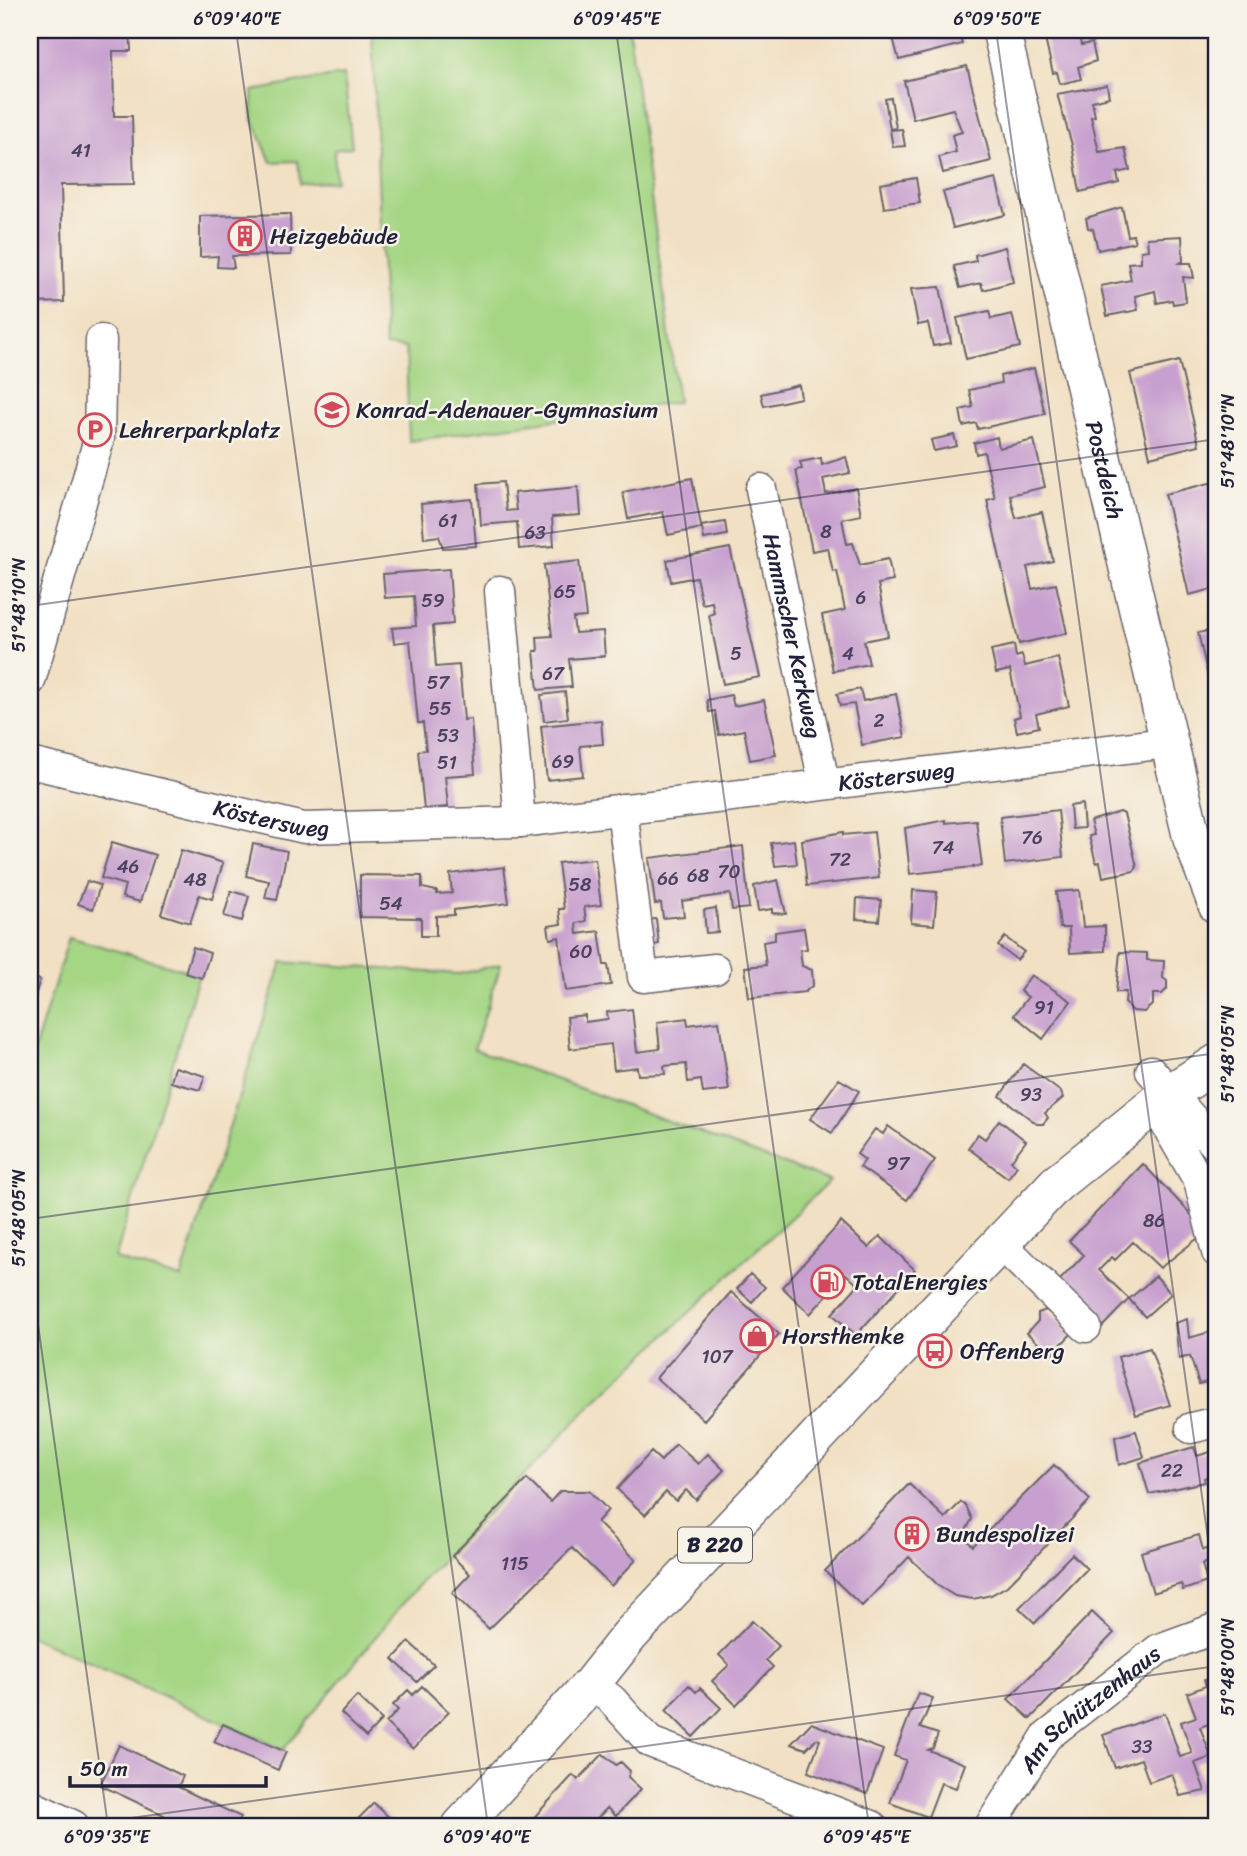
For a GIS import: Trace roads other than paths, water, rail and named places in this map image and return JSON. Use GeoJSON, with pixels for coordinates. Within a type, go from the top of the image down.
{"type":"FeatureCollection","features":[{"type":"Feature","properties":{"kind":"main road","name":"Postdeich"},"geometry":{"type":"LineString","coordinates":[[1001,30],[1192,839],[1217,905]]}},
{"type":"Feature","properties":{"kind":"main road","name":"B 220"},"geometry":{"type":"LineString","coordinates":[[461,1826],[591,1684],[630,1635],[1056,1184],[1158,1090],[1217,1063]]}},
{"type":"Feature","properties":{"kind":"street"},"geometry":{"type":"LineString","coordinates":[[30,681],[99,439],[101,340]]}},
{"type":"Feature","properties":{"kind":"street","name":"Hammscher Kerkweg"},"geometry":{"type":"LineString","coordinates":[[761,489],[824,782]]}},
{"type":"Feature","properties":{"kind":"street"},"geometry":{"type":"LineString","coordinates":[[500,591],[520,822]]}},
{"type":"Feature","properties":{"kind":"street","name":"Köstersweg"},"geometry":{"type":"LineString","coordinates":[[30,763],[304,828],[520,822],[1169,740]]}},
{"type":"Feature","properties":{"kind":"street"},"geometry":{"type":"LineString","coordinates":[[622,809],[643,977],[715,970]]}},
{"type":"Feature","properties":{"kind":"street"},"geometry":{"type":"LineString","coordinates":[[1158,1090],[1217,1147]]}},
{"type":"Feature","properties":{"kind":"street"},"geometry":{"type":"LineString","coordinates":[[1158,1090],[1199,1181],[1217,1252]]}},
{"type":"Feature","properties":{"kind":"street"},"geometry":{"type":"LineString","coordinates":[[1000,1243],[1086,1326]]}},
{"type":"Feature","properties":{"kind":"street","name":"Am Schützenhaus"},"geometry":{"type":"LineString","coordinates":[[990,1826],[1046,1737],[1158,1649],[1217,1628]]}},
{"type":"Feature","properties":{"kind":"street"},"geometry":{"type":"LineString","coordinates":[[591,1684],[612,1700],[650,1742],[872,1826]]}},
{"type":"Feature","properties":{"kind":"street"},"geometry":{"type":"LineString","coordinates":[[30,1805],[64,1824]]}},
{"type":"Feature","properties":{"kind":"place","name":"Heizgebäude"},"geometry":{"type":"Point","coordinates":[245,236]}},
{"type":"Feature","properties":{"kind":"place","name":"Konrad-Adenauer-Gymnasium"},"geometry":{"type":"Point","coordinates":[332,410]}},
{"type":"Feature","properties":{"kind":"place","name":"Lehrerparkplatz"},"geometry":{"type":"Point","coordinates":[95,430]}},
{"type":"Feature","properties":{"kind":"place","name":"TotalEnergies"},"geometry":{"type":"Point","coordinates":[828,1282]}},
{"type":"Feature","properties":{"kind":"place","name":"Horsthemke"},"geometry":{"type":"Point","coordinates":[757,1336]}},
{"type":"Feature","properties":{"kind":"place","name":"Offenberg"},"geometry":{"type":"Point","coordinates":[935,1351]}},
{"type":"Feature","properties":{"kind":"place","name":"Bundespolizei"},"geometry":{"type":"Point","coordinates":[912,1534]}}]}
